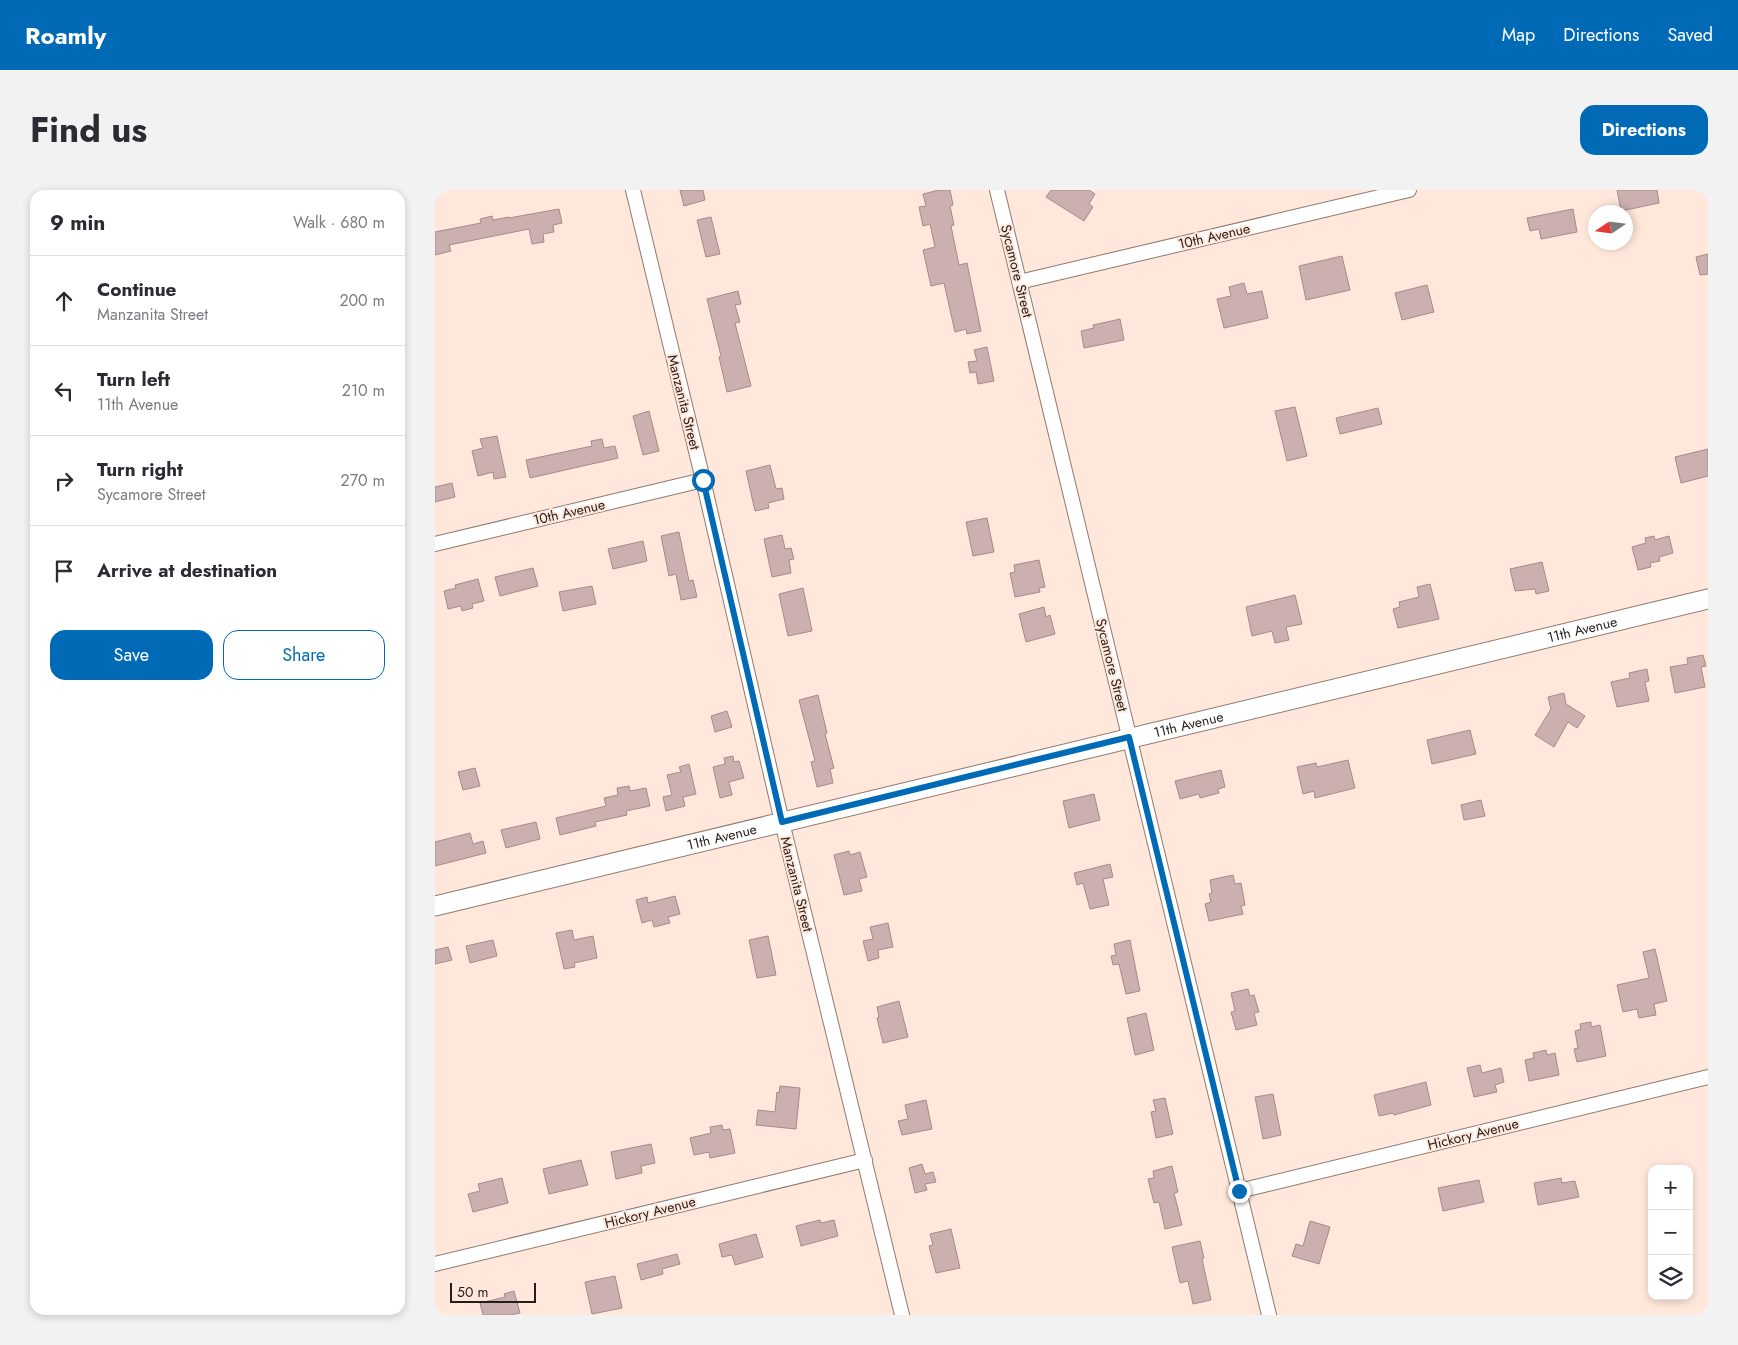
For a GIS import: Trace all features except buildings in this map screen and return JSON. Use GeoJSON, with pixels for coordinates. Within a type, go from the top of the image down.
{"type":"FeatureCollection","features":[{"type":"Feature","properties":{"kind":"main road","name":"11th Avenue"},"geometry":{"type":"LineString","coordinates":[[435,906],[1129,737],[1708,599]]}},
{"type":"Feature","properties":{"kind":"street","name":"Manzanita Street"},"geometry":{"type":"LineString","coordinates":[[633,190],[703,480],[782,822],[902,1315]]}},
{"type":"Feature","properties":{"kind":"street","name":"Sycamore Street"},"geometry":{"type":"LineString","coordinates":[[997,190],[1269,1315]]}},
{"type":"Feature","properties":{"kind":"street","name":"10th Avenue"},"geometry":{"type":"LineString","coordinates":[[1019,282],[1409,190]]}},
{"type":"Feature","properties":{"kind":"street","name":"10th Avenue"},"geometry":{"type":"LineString","coordinates":[[435,544],[703,480]]}},
{"type":"Feature","properties":{"kind":"street","name":"Hickory Avenue"},"geometry":{"type":"LineString","coordinates":[[1239,1191],[1708,1077]]}},
{"type":"Feature","properties":{"kind":"street","name":"Hickory Avenue"},"geometry":{"type":"LineString","coordinates":[[435,1264],[865,1160]]}},
{"type":"Feature","properties":{"kind":"route"},"geometry":{"type":"LineString","coordinates":[[703,480],[782,822],[1129,737],[1239,1191]]}}]}
